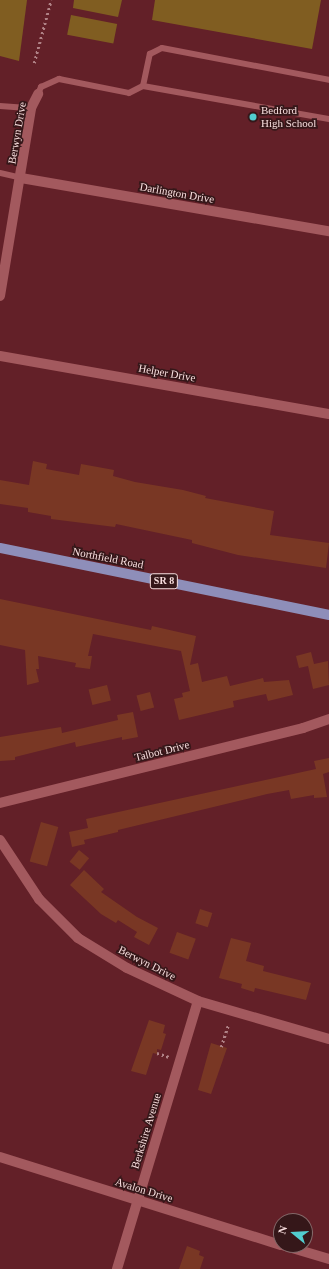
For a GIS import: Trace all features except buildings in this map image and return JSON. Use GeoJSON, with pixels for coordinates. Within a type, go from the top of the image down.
{"type":"FeatureCollection","features":[{"type":"Feature","properties":{"kind":"main road","name":"Northfield Road"},"geometry":{"type":"LineString","coordinates":[[0,548],[329,615]]}},
{"type":"Feature","properties":{"kind":"street","name":"Berwyn Drive"},"geometry":{"type":"LineString","coordinates":[[0,296],[3,270],[21,178],[31,108],[38,94]]}},
{"type":"Feature","properties":{"kind":"street","name":"Darlington Drive"},"geometry":{"type":"LineString","coordinates":[[21,178],[329,231]]}},
{"type":"Feature","properties":{"kind":"street","name":"Helper Drive"},"geometry":{"type":"LineString","coordinates":[[0,356],[329,414]]}},
{"type":"Feature","properties":{"kind":"street","name":"Talbot Drive"},"geometry":{"type":"LineString","coordinates":[[0,803],[303,728],[329,719]]}},
{"type":"Feature","properties":{"kind":"street","name":"Berwyn Drive"},"geometry":{"type":"LineString","coordinates":[[0,840],[39,900],[78,938],[127,968],[198,1001],[329,1039]]}},
{"type":"Feature","properties":{"kind":"street","name":"Berkshire Avenue"},"geometry":{"type":"LineString","coordinates":[[117,1269],[198,1001]]}},
{"type":"Feature","properties":{"kind":"street","name":"Avalon Drive"},"geometry":{"type":"LineString","coordinates":[[0,1157],[273,1242]]}},
{"type":"Feature","properties":{"kind":"street","name":"Avalon Drive"},"geometry":{"type":"LineString","coordinates":[[309,1253],[329,1259]]}},
{"type":"Feature","properties":{"kind":"lane"},"geometry":{"type":"LineString","coordinates":[[143,86],[150,54],[162,48],[329,80]]}},
{"type":"Feature","properties":{"kind":"lane"},"geometry":{"type":"LineString","coordinates":[[38,94],[41,87],[59,80],[129,93],[143,86],[329,119]]}},
{"type":"Feature","properties":{"kind":"lane"},"geometry":{"type":"LineString","coordinates":[[0,106],[31,108]]}},
{"type":"Feature","properties":{"kind":"lane"},"geometry":{"type":"LineString","coordinates":[[0,173],[21,178]]}},
{"type":"Feature","properties":{"kind":"path"},"geometry":{"type":"LineString","coordinates":[[34,63],[51,0]]}},
{"type":"Feature","properties":{"kind":"path"},"geometry":{"type":"LineString","coordinates":[[221,1047],[228,1025]]}},
{"type":"Feature","properties":{"kind":"path"},"geometry":{"type":"LineString","coordinates":[[157,1053],[170,1058]]}},
{"type":"Feature","properties":{"kind":"shaded area"},"geometry":{"type":"Polygon","coordinates":[[[0,0],[27,0],[19,61],[0,56],[0,0]]]}},
{"type":"Feature","properties":{"kind":"shaded area"},"geometry":{"type":"Polygon","coordinates":[[[74,0],[122,0],[118,17],[73,8],[74,0]]]}},
{"type":"Feature","properties":{"kind":"shaded area"},"geometry":{"type":"Polygon","coordinates":[[[155,0],[321,0],[312,49],[152,20],[155,0]]]}},
{"type":"Feature","properties":{"kind":"shaded area"},"geometry":{"type":"Polygon","coordinates":[[[71,15],[117,24],[113,44],[67,35],[71,15]]]}},
{"type":"Feature","properties":{"kind":"place","name":"Bedford High School"},"geometry":{"type":"Point","coordinates":[253,117]}}]}
